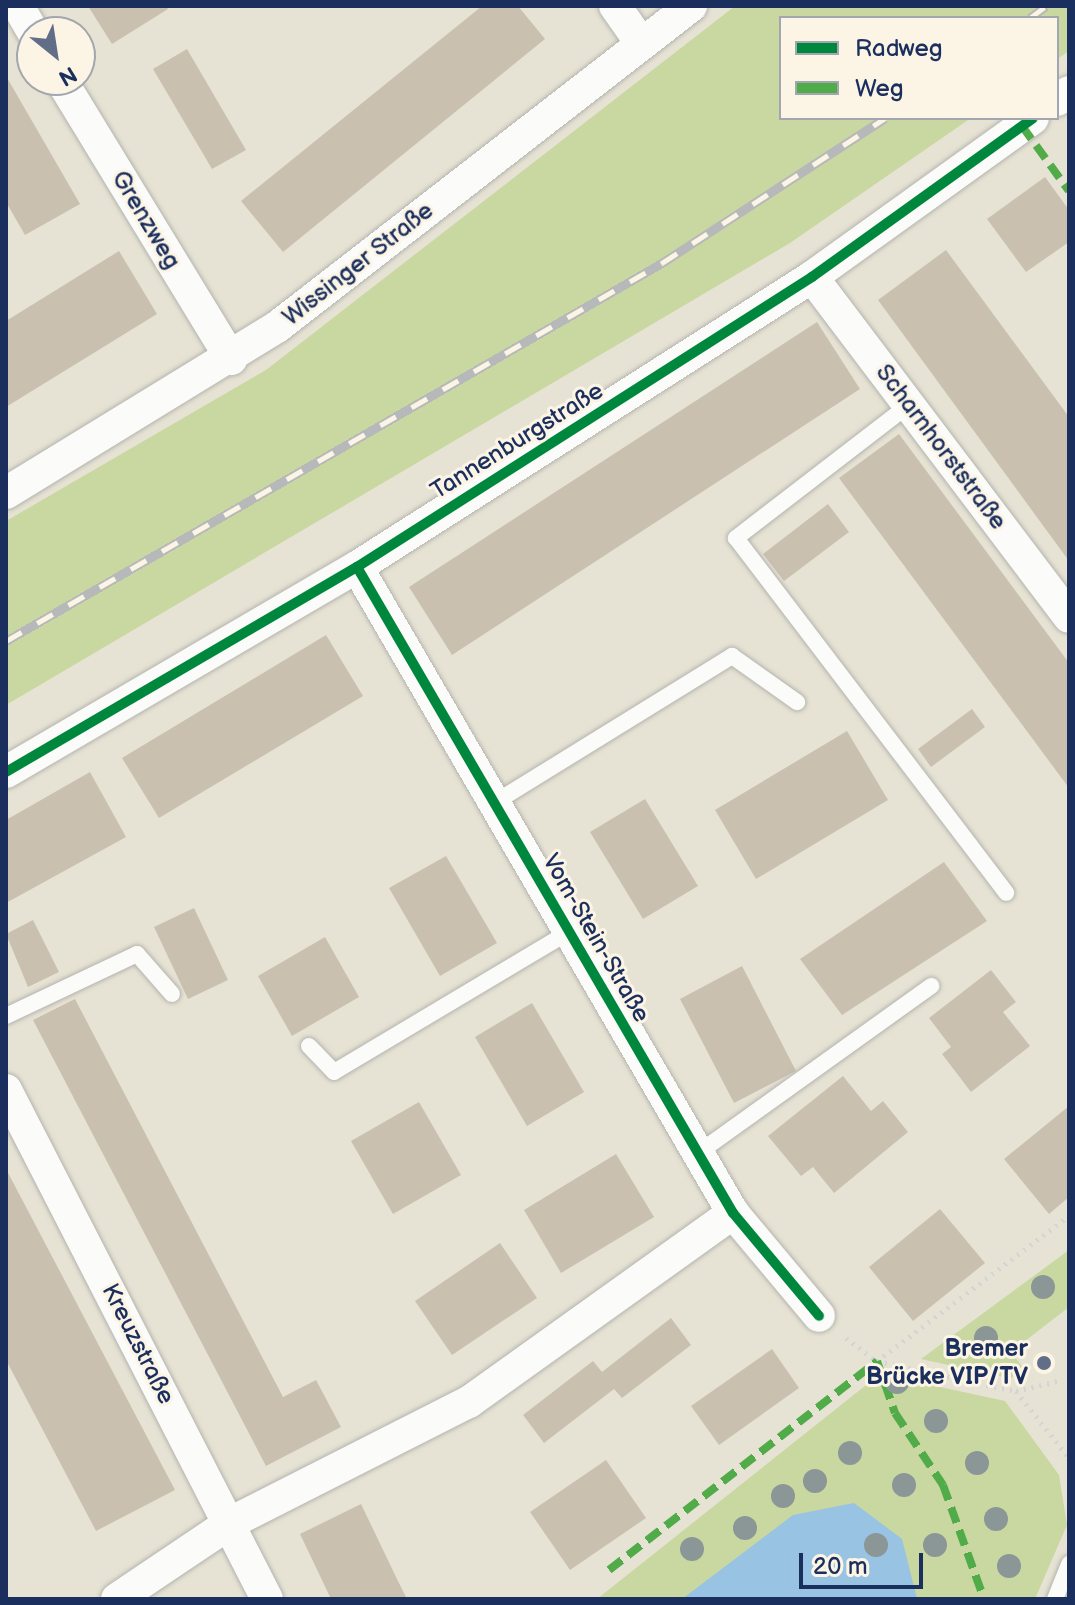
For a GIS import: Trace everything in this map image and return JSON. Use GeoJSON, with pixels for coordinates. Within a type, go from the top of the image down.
{"type":"FeatureCollection","features":[{"type":"Feature","properties":{"kind":"street"},"geometry":{"type":"LineString","coordinates":[[615,6],[641,43]]}},
{"type":"Feature","properties":{"kind":"street","name":"Wissinger Straße"},"geometry":{"type":"LineString","coordinates":[[6,493],[231,359],[691,6]]}},
{"type":"Feature","properties":{"kind":"street","name":"Grenzweg"},"geometry":{"type":"LineString","coordinates":[[71,96],[231,359]]}},
{"type":"Feature","properties":{"kind":"street","name":"Tannenburgstraße"},"geometry":{"type":"LineString","coordinates":[[6,772],[357,567],[812,277],[1030,120]]}},
{"type":"Feature","properties":{"kind":"street","name":"Scharnhorststraße"},"geometry":{"type":"LineString","coordinates":[[812,277],[1069,617]]}},
{"type":"Feature","properties":{"kind":"street","name":"Vom-Stein-Straße"},"geometry":{"type":"LineString","coordinates":[[357,567],[733,1213],[819,1316]]}},
{"type":"Feature","properties":{"kind":"street","name":"Kreuzstraße"},"geometry":{"type":"LineString","coordinates":[[6,1090],[267,1599]]}},
{"type":"Feature","properties":{"kind":"street"},"geometry":{"type":"LineString","coordinates":[[117,1599],[230,1523],[469,1402],[733,1213]]}},
{"type":"Feature","properties":{"kind":"lane"},"geometry":{"type":"LineString","coordinates":[[910,404],[736,538],[1006,893]]}},
{"type":"Feature","properties":{"kind":"lane"},"geometry":{"type":"LineString","coordinates":[[494,803],[732,656],[797,702]]}},
{"type":"Feature","properties":{"kind":"lane"},"geometry":{"type":"LineString","coordinates":[[309,1046],[334,1072],[569,932]]}},
{"type":"Feature","properties":{"kind":"lane"},"geometry":{"type":"LineString","coordinates":[[6,1016],[137,954],[172,994]]}},
{"type":"Feature","properties":{"kind":"lane"},"geometry":{"type":"LineString","coordinates":[[698,1153],[931,986]]}},
{"type":"Feature","properties":{"kind":"lane"},"geometry":{"type":"LineString","coordinates":[[1055,1599],[1069,1564]]}},
{"type":"Feature","properties":{"kind":"path"},"geometry":{"type":"LineString","coordinates":[[1058,1381],[1016,1391],[877,1361],[1069,1216]]}},
{"type":"Feature","properties":{"kind":"path"},"geometry":{"type":"LineString","coordinates":[[1016,1391],[1069,1458]]}},
{"type":"Feature","properties":{"kind":"green space"},"geometry":{"type":"Polygon","coordinates":[[[735,6],[1069,6],[1069,51],[1059,58],[1059,16],[779,16],[779,120],[968,120],[790,243],[6,705],[6,521],[266,370],[735,6]]]}},
{"type":"Feature","properties":{"kind":"green space"},"geometry":{"type":"Polygon","coordinates":[[[1069,1250],[1069,1307],[1011,1352],[1028,1374],[1008,1378],[921,1359],[1069,1250]]]}},
{"type":"Feature","properties":{"kind":"green space"},"geometry":{"type":"Polygon","coordinates":[[[880,1374],[1005,1401],[1059,1475],[1067,1525],[1035,1599],[597,1599],[880,1374]]]}},
{"type":"Feature","properties":{"kind":"water"},"geometry":{"type":"Polygon","coordinates":[[[854,1503],[902,1539],[917,1599],[682,1599],[793,1515],[854,1503]]]}},
{"type":"Feature","properties":{"kind":"building"},"geometry":{"type":"Polygon","coordinates":[[[88,6],[166,6],[168,9],[112,44],[88,6]]]}},
{"type":"Feature","properties":{"kind":"building"},"geometry":{"type":"Polygon","coordinates":[[[482,6],[518,6],[545,39],[283,252],[241,201],[482,6]]]}},
{"type":"Feature","properties":{"kind":"building"},"geometry":{"type":"Polygon","coordinates":[[[187,49],[246,150],[212,169],[153,69],[187,49]]]}},
{"type":"Feature","properties":{"kind":"building"},"geometry":{"type":"Polygon","coordinates":[[[6,76],[80,204],[25,235],[6,202],[6,76]]]}},
{"type":"Feature","properties":{"kind":"building"},"geometry":{"type":"Polygon","coordinates":[[[1045,177],[1069,210],[1069,242],[1026,272],[987,219],[1045,177]]]}},
{"type":"Feature","properties":{"kind":"building"},"geometry":{"type":"Polygon","coordinates":[[[946,250],[1069,417],[1069,561],[878,300],[946,250]]]}},
{"type":"Feature","properties":{"kind":"building"},"geometry":{"type":"Polygon","coordinates":[[[119,251],[157,314],[6,407],[6,321],[119,251]]]}},
{"type":"Feature","properties":{"kind":"building"},"geometry":{"type":"Polygon","coordinates":[[[817,322],[860,389],[452,655],[409,587],[817,322]]]}},
{"type":"Feature","properties":{"kind":"building"},"geometry":{"type":"Polygon","coordinates":[[[899,434],[1069,663],[1069,788],[839,478],[899,434]]]}},
{"type":"Feature","properties":{"kind":"building"},"geometry":{"type":"Polygon","coordinates":[[[828,504],[849,532],[784,581],[763,554],[828,504]]]}},
{"type":"Feature","properties":{"kind":"building"},"geometry":{"type":"Polygon","coordinates":[[[326,635],[363,696],[159,818],[122,758],[326,635]]]}},
{"type":"Feature","properties":{"kind":"building"},"geometry":{"type":"Polygon","coordinates":[[[972,709],[985,727],[931,767],[918,749],[972,709]]]}},
{"type":"Feature","properties":{"kind":"building"},"geometry":{"type":"Polygon","coordinates":[[[847,731],[888,800],[756,879],[715,810],[847,731]]]}},
{"type":"Feature","properties":{"kind":"building"},"geometry":{"type":"Polygon","coordinates":[[[90,772],[126,837],[6,903],[6,820],[90,772]]]}},
{"type":"Feature","properties":{"kind":"building"},"geometry":{"type":"Polygon","coordinates":[[[645,799],[698,886],[643,919],[590,832],[645,799]]]}},
{"type":"Feature","properties":{"kind":"building"},"geometry":{"type":"Polygon","coordinates":[[[446,856],[497,943],[440,976],[389,888],[446,856]]]}},
{"type":"Feature","properties":{"kind":"building"},"geometry":{"type":"Polygon","coordinates":[[[944,862],[987,921],[842,1015],[800,959],[944,862]]]}},
{"type":"Feature","properties":{"kind":"building"},"geometry":{"type":"Polygon","coordinates":[[[194,908],[228,980],[188,999],[154,927],[194,908]]]}},
{"type":"Feature","properties":{"kind":"building"},"geometry":{"type":"Polygon","coordinates":[[[33,920],[59,972],[28,987],[6,934],[33,920]]]}},
{"type":"Feature","properties":{"kind":"building"},"geometry":{"type":"Polygon","coordinates":[[[325,937],[359,997],[292,1036],[258,976],[325,937]]]}},
{"type":"Feature","properties":{"kind":"building"},"geometry":{"type":"Polygon","coordinates":[[[742,966],[796,1071],[734,1103],[680,999],[742,966]]]}},
{"type":"Feature","properties":{"kind":"building"},"geometry":{"type":"Polygon","coordinates":[[[991,970],[1016,1002],[1003,1012],[1030,1046],[971,1092],[942,1054],[951,1047],[929,1018],[991,970]]]}},
{"type":"Feature","properties":{"kind":"building"},"geometry":{"type":"Polygon","coordinates":[[[75,999],[283,1397],[316,1380],[341,1427],[266,1466],[33,1020],[75,999]]]}},
{"type":"Feature","properties":{"kind":"building"},"geometry":{"type":"Polygon","coordinates":[[[532,1003],[584,1092],[527,1126],[475,1037],[532,1003]]]}},
{"type":"Feature","properties":{"kind":"building"},"geometry":{"type":"Polygon","coordinates":[[[843,1076],[871,1111],[883,1101],[908,1132],[834,1193],[813,1167],[801,1176],[768,1136],[843,1076]]]}},
{"type":"Feature","properties":{"kind":"building"},"geometry":{"type":"Polygon","coordinates":[[[419,1102],[461,1175],[393,1214],[351,1141],[419,1102]]]}},
{"type":"Feature","properties":{"kind":"building"},"geometry":{"type":"Polygon","coordinates":[[[1069,1106],[1069,1197],[1049,1214],[1004,1159],[1069,1106]]]}},
{"type":"Feature","properties":{"kind":"building"},"geometry":{"type":"Polygon","coordinates":[[[616,1154],[654,1217],[561,1273],[524,1210],[616,1154]]]}},
{"type":"Feature","properties":{"kind":"building"},"geometry":{"type":"Polygon","coordinates":[[[6,1169],[175,1490],[96,1531],[6,1360],[6,1169]]]}},
{"type":"Feature","properties":{"kind":"building"},"geometry":{"type":"Polygon","coordinates":[[[940,1209],[985,1263],[913,1321],[869,1267],[940,1209]]]}},
{"type":"Feature","properties":{"kind":"building"},"geometry":{"type":"Polygon","coordinates":[[[500,1243],[537,1298],[452,1355],[415,1301],[500,1243]]]}},
{"type":"Feature","properties":{"kind":"building"},"geometry":{"type":"Polygon","coordinates":[[[671,1318],[691,1345],[622,1398],[614,1389],[544,1443],[523,1415],[593,1361],[602,1372],[671,1318]]]}},
{"type":"Feature","properties":{"kind":"building"},"geometry":{"type":"Polygon","coordinates":[[[772,1349],[799,1388],[719,1445],[691,1406],[772,1349]]]}},
{"type":"Feature","properties":{"kind":"building"},"geometry":{"type":"Polygon","coordinates":[[[606,1460],[646,1518],[570,1570],[530,1512],[606,1460]]]}},
{"type":"Feature","properties":{"kind":"building"},"geometry":{"type":"Polygon","coordinates":[[[361,1504],[407,1599],[331,1599],[300,1534],[361,1504]]]}},
{"type":"Feature","properties":{"kind":"railway"},"geometry":{"type":"LineString","coordinates":[[1033,16],[1046,6]]}},
{"type":"Feature","properties":{"kind":"railway"},"geometry":{"type":"LineString","coordinates":[[6,641],[662,263],[882,120]]}},
{"type":"Feature","properties":{"kind":"marked path"},"geometry":{"type":"LineString","coordinates":[[1022,126],[1069,191]]}},
{"type":"Feature","properties":{"kind":"marked path"},"geometry":{"type":"LineString","coordinates":[[609,1570],[877,1361],[895,1413],[943,1485],[984,1599]]}},
{"type":"Feature","properties":{"kind":"cycle path"},"geometry":{"type":"LineString","coordinates":[[6,772],[357,567],[812,277],[1030,120]]}},
{"type":"Feature","properties":{"kind":"cycle path"},"geometry":{"type":"LineString","coordinates":[[357,567],[733,1213],[819,1316]]}},
{"type":"Feature","properties":{"kind":"place","name":"Bremer Brücke VIP/TV"},"geometry":{"type":"Point","coordinates":[1044,1363]}}]}
